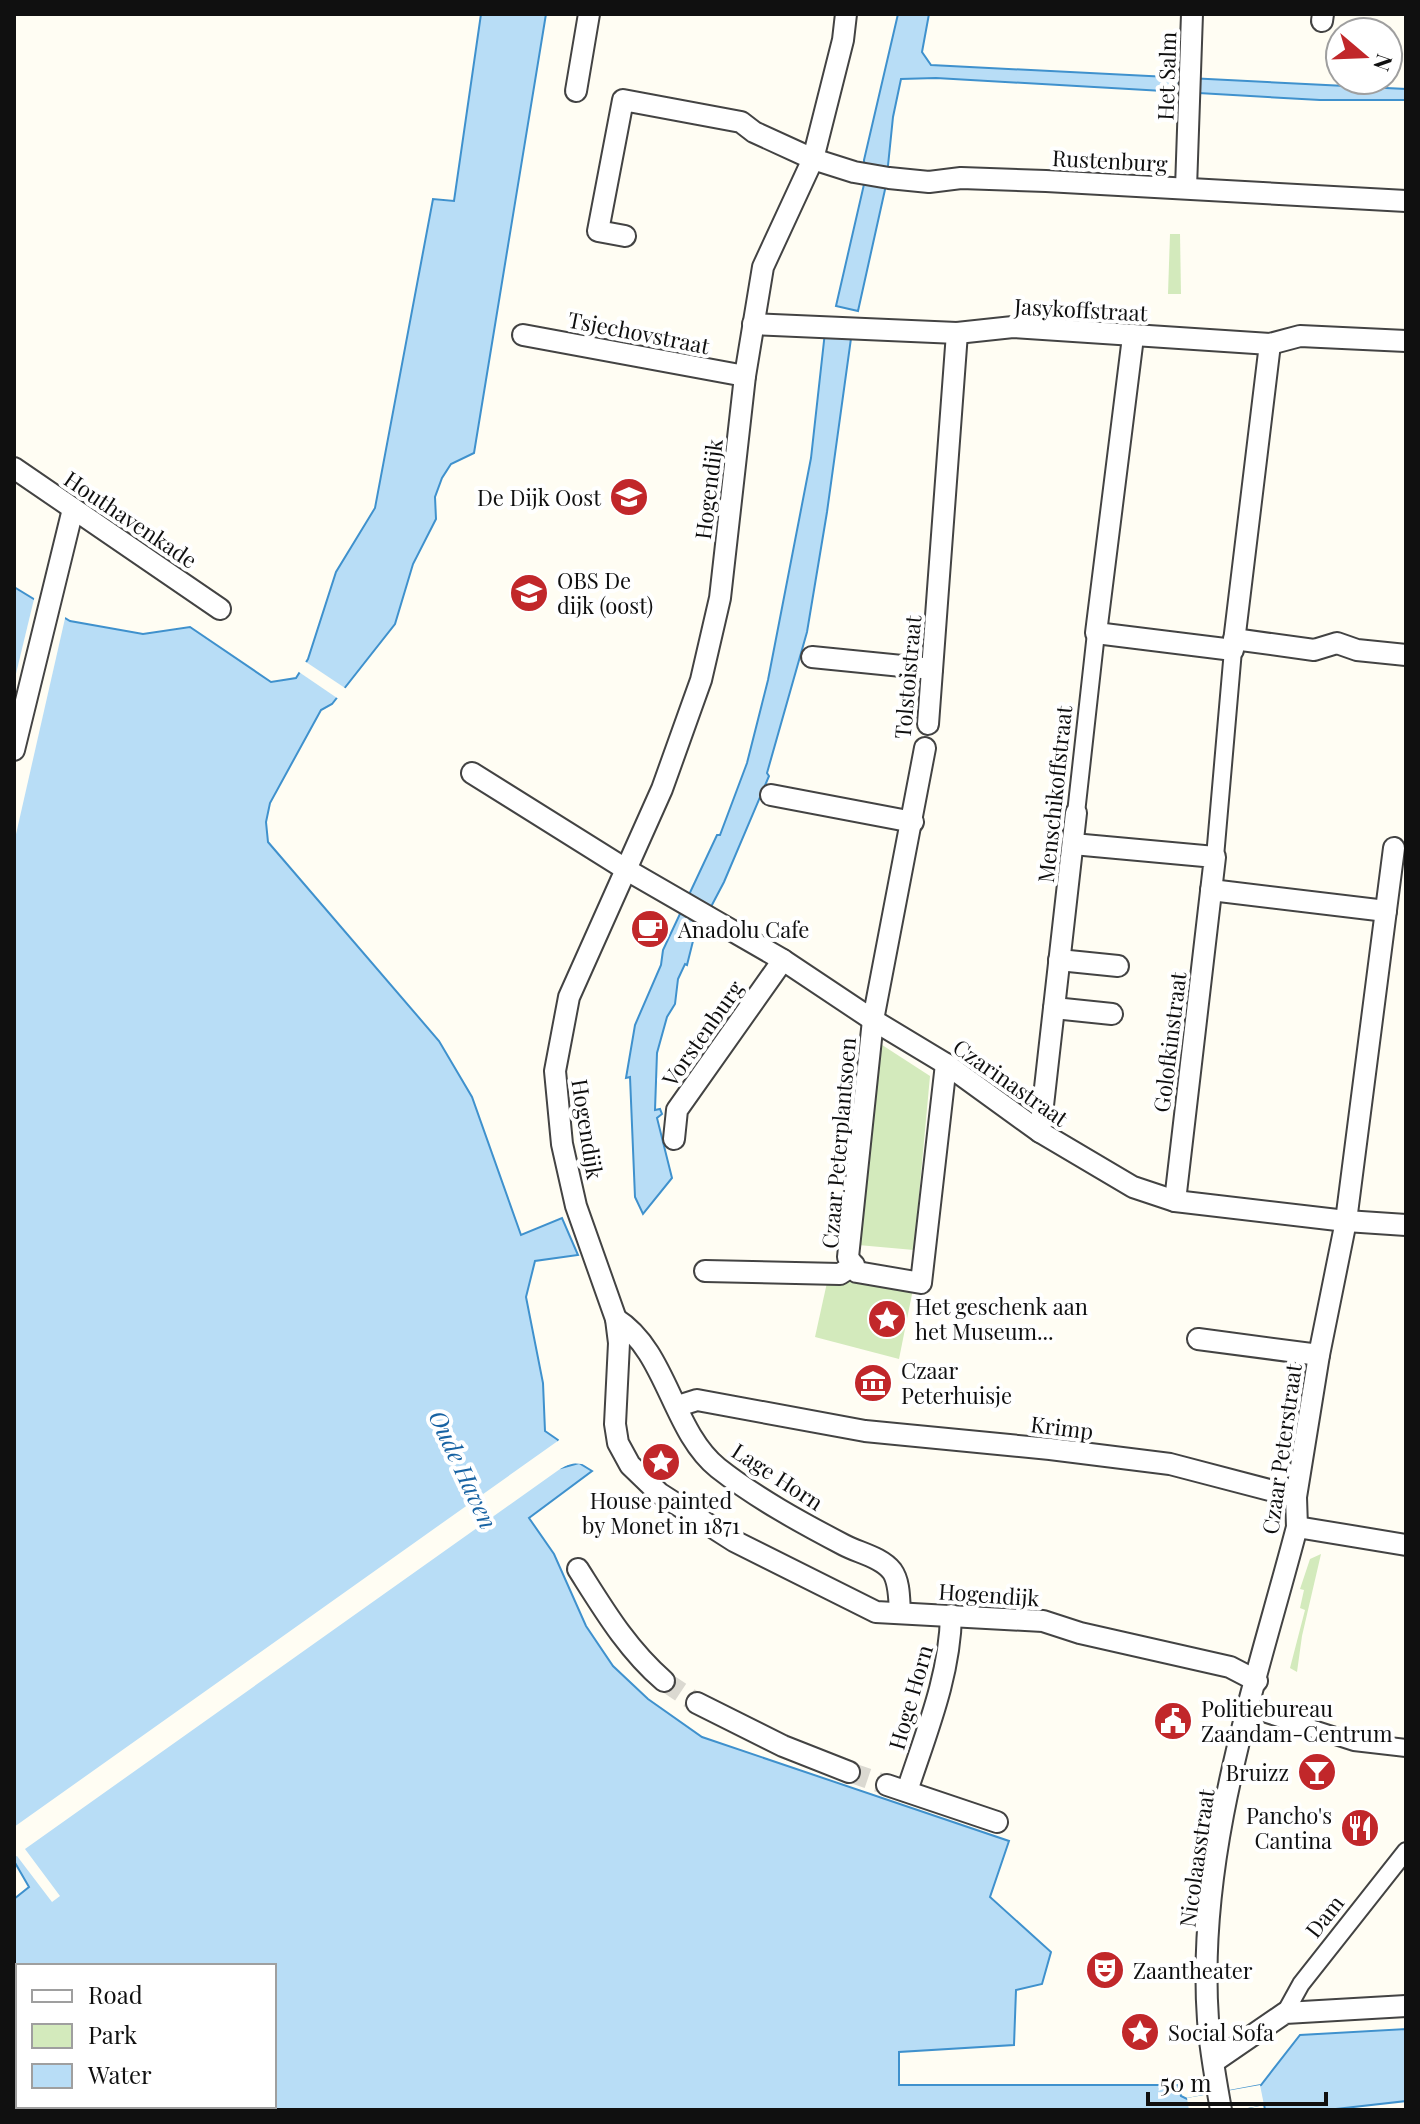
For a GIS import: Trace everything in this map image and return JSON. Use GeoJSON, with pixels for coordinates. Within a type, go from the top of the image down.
{"type":"FeatureCollection","features":[{"type":"Feature","properties":{"kind":"street"},"geometry":{"type":"LineString","coordinates":[[576,91],[589,14]]}},
{"type":"Feature","properties":{"kind":"street","name":"Hogendijk"},"geometry":{"type":"LineString","coordinates":[[846,14],[843,40],[813,159],[763,267],[745,376],[720,598],[701,680],[662,789],[569,997],[555,1071],[562,1144],[576,1206],[616,1319],[619,1343],[615,1424],[618,1443],[635,1471],[659,1493],[734,1541],[876,1612],[1043,1621],[1230,1667],[1257,1681]]}},
{"type":"Feature","properties":{"kind":"street","name":"Het Salm"},"geometry":{"type":"LineString","coordinates":[[1180,192],[1189,103],[1192,14]]}},
{"type":"Feature","properties":{"kind":"street","name":"Rustenburg"},"geometry":{"type":"LineString","coordinates":[[625,236],[598,231],[623,100],[741,122],[754,132],[813,159],[854,172],[889,178],[929,182],[961,178],[1046,181],[1180,192],[1406,201]]}},
{"type":"Feature","properties":{"kind":"street","name":"Jasykoffstraat"},"geometry":{"type":"LineString","coordinates":[[753,324],[957,333],[1013,327],[1270,344],[1300,336],[1406,341]]}},
{"type":"Feature","properties":{"kind":"street","name":"Tolstoistraat"},"geometry":{"type":"LineString","coordinates":[[873,1020],[913,822],[928,724],[957,333]]}},
{"type":"Feature","properties":{"kind":"street","name":"Tsjechovstraat"},"geometry":{"type":"LineString","coordinates":[[523,335],[745,376]]}},
{"type":"Feature","properties":{"kind":"street","name":"Menschikoffstraat"},"geometry":{"type":"LineString","coordinates":[[1040,1132],[1133,337]]}},
{"type":"Feature","properties":{"kind":"street","name":"Golofkinstraat"},"geometry":{"type":"LineString","coordinates":[[1175,1201],[1215,857],[1234,644],[1270,344]]}},
{"type":"Feature","properties":{"kind":"street","name":"Houthavenkade"},"geometry":{"type":"LineString","coordinates":[[14,468],[220,609]]}},
{"type":"Feature","properties":{"kind":"street"},"geometry":{"type":"LineString","coordinates":[[14,750],[73,509]]}},
{"type":"Feature","properties":{"kind":"street"},"geometry":{"type":"LineString","coordinates":[[1096,633],[1314,650],[1337,643],[1357,650],[1406,655]]}},
{"type":"Feature","properties":{"kind":"street"},"geometry":{"type":"LineString","coordinates":[[812,657],[932,669]]}},
{"type":"Feature","properties":{"kind":"street"},"geometry":{"type":"LineString","coordinates":[[472,773],[627,870]]}},
{"type":"Feature","properties":{"kind":"street"},"geometry":{"type":"LineString","coordinates":[[771,795],[913,822]]}},
{"type":"Feature","properties":{"kind":"street"},"geometry":{"type":"LineString","coordinates":[[1073,844],[1215,857]]}},
{"type":"Feature","properties":{"kind":"street"},"geometry":{"type":"LineString","coordinates":[[1211,890],[1386,911],[1394,848]]}},
{"type":"Feature","properties":{"kind":"street","name":"Czarinastraat"},"geometry":{"type":"LineString","coordinates":[[627,870],[783,960],[946,1064],[1040,1132],[1133,1187],[1175,1201],[1406,1225]]}},
{"type":"Feature","properties":{"kind":"street","name":"Czaar Peterstraat"},"geometry":{"type":"LineString","coordinates":[[1257,1681],[1297,1527],[1296,1497],[1319,1355],[1346,1221],[1386,911]]}},
{"type":"Feature","properties":{"kind":"street","name":"Vorstenburg"},"geometry":{"type":"LineString","coordinates":[[674,1139],[677,1110],[783,960]]}},
{"type":"Feature","properties":{"kind":"street"},"geometry":{"type":"LineString","coordinates":[[1059,960],[1118,966]]}},
{"type":"Feature","properties":{"kind":"street"},"geometry":{"type":"LineString","coordinates":[[1054,1008],[1112,1014]]}},
{"type":"Feature","properties":{"kind":"street","name":"Czaar Peterplantsoen"},"geometry":{"type":"LineString","coordinates":[[873,1020],[848,1257],[857,1272],[921,1283],[946,1064]]}},
{"type":"Feature","properties":{"kind":"street"},"geometry":{"type":"LineString","coordinates":[[705,1271],[840,1274],[854,1265]]}},
{"type":"Feature","properties":{"kind":"street","name":"Lage Horn"},"geometry":{"type":"LineString","coordinates":[[616,1319],[633,1329],[678,1406],[689,1433],[716,1467],[790,1515],[879,1560],[892,1571],[898,1584],[900,1613]]}},
{"type":"Feature","properties":{"kind":"street"},"geometry":{"type":"LineString","coordinates":[[1198,1339],[1319,1355]]}},
{"type":"Feature","properties":{"kind":"street","name":"Krimp"},"geometry":{"type":"LineString","coordinates":[[678,1406],[697,1400],[865,1431],[1170,1464],[1296,1497]]}},
{"type":"Feature","properties":{"kind":"street"},"geometry":{"type":"LineString","coordinates":[[1297,1527],[1406,1545]]}},
{"type":"Feature","properties":{"kind":"street"},"geometry":{"type":"LineString","coordinates":[[578,1569],[617,1632],[664,1681]]}},
{"type":"Feature","properties":{"kind":"street","name":"Hoge Horn"},"geometry":{"type":"LineString","coordinates":[[951,1615],[951,1643],[943,1679],[897,1788],[997,1822]]}},
{"type":"Feature","properties":{"kind":"street","name":"Nicolaasstraat"},"geometry":{"type":"LineString","coordinates":[[1220,2101],[1208,2021],[1208,1953],[1214,1872],[1229,1783],[1257,1681]]}},
{"type":"Feature","properties":{"kind":"street"},"geometry":{"type":"LineString","coordinates":[[697,1703],[783,1746],[849,1772]]}},
{"type":"Feature","properties":{"kind":"street"},"geometry":{"type":"LineString","coordinates":[[1248,1708],[1354,1742],[1406,1748]]}},
{"type":"Feature","properties":{"kind":"street","name":"Dam"},"geometry":{"type":"LineString","coordinates":[[1215,2061],[1285,2013],[1301,1984],[1406,1851]]}},
{"type":"Feature","properties":{"kind":"street"},"geometry":{"type":"LineString","coordinates":[[1285,2013],[1406,2006]]}},
{"type":"Feature","properties":{"kind":"green space"},"geometry":{"type":"Polygon","coordinates":[[[1170,234],[1180,234],[1181,294],[1168,294],[1170,234]]]}},
{"type":"Feature","properties":{"kind":"green space"},"geometry":{"type":"Polygon","coordinates":[[[879,1043],[930,1076],[914,1250],[858,1245],[879,1043]]]}},
{"type":"Feature","properties":{"kind":"green space"},"geometry":{"type":"Polygon","coordinates":[[[828,1278],[913,1289],[899,1359],[815,1337],[828,1278]]]}},
{"type":"Feature","properties":{"kind":"green space"},"geometry":{"type":"Polygon","coordinates":[[[1321,1554],[1297,1672],[1290,1668],[1305,1610],[1300,1608],[1304,1590],[1300,1589],[1310,1559],[1321,1554]]]}},
{"type":"Feature","properties":{"kind":"water","name":"Oude Haven"},"geometry":{"type":"Polygon","coordinates":[[[481,14],[546,14],[474,453],[451,464],[442,478],[435,497],[436,519],[413,564],[395,624],[332,704],[321,710],[270,803],[266,822],[268,842],[439,1041],[472,1097],[521,1235],[562,1218],[578,1255],[535,1261],[526,1297],[543,1383],[545,1431],[558,1440],[561,1468],[579,1463],[592,1471],[529,1518],[554,1554],[586,1626],[613,1666],[648,1699],[702,1737],[1009,1841],[990,1897],[1051,1952],[1042,1984],[1016,1990],[1014,2045],[899,2052],[899,2085],[1178,2085],[1181,2096],[1187,2099],[1261,2085],[1300,2035],[1406,2029],[1406,2101],[1327,2110],[1265,2110],[1264,2104],[1235,2110],[14,2110],[14,1899],[29,1887],[14,1861],[14,587],[70,621],[143,634],[190,627],[271,682],[296,678],[308,659],[336,572],[375,508],[433,199],[454,201],[481,14]]]}},
{"type":"Feature","properties":{"kind":"water"},"geometry":{"type":"Polygon","coordinates":[[[898,14],[929,14],[922,52],[931,65],[1324,85],[1324,96],[1404,96],[1406,89],[1406,100],[1320,100],[936,78],[901,79],[893,117],[886,185],[858,311],[836,306],[865,180],[864,160],[898,14]]]}},
{"type":"Feature","properties":{"kind":"water"},"geometry":{"type":"Polygon","coordinates":[[[826,323],[853,324],[807,632],[767,773],[769,776],[724,882],[693,941],[687,965],[678,979],[675,1004],[667,1017],[657,1053],[655,1110],[660,1109],[662,1114],[657,1118],[672,1178],[643,1214],[635,1197],[630,1077],[626,1078],[635,1025],[661,965],[663,950],[717,835],[720,835],[747,763],[768,680],[811,458],[826,323]]]}},
{"type":"Feature","properties":{"kind":"pier"},"geometry":{"type":"Polygon","coordinates":[[[35,595],[66,614],[14,843],[14,682],[35,595]]]}},
{"type":"Feature","properties":{"kind":"pier"},"geometry":{"type":"Polygon","coordinates":[[[303,660],[348,690],[340,700],[296,670],[303,660]]]}},
{"type":"Feature","properties":{"kind":"pier"},"geometry":{"type":"Polygon","coordinates":[[[562,1438],[564,1462],[579,1459],[592,1465],[571,1463],[560,1469],[25,1849],[60,1896],[52,1902],[17,1856],[14,1857],[14,1827],[562,1438]]]}},
{"type":"Feature","properties":{"kind":"pier"},"geometry":{"type":"Polygon","coordinates":[[[1260,2085],[1264,2105],[1237,2110],[1189,2110],[1187,2098],[1260,2085]]]}},
{"type":"Feature","properties":{"kind":"tunnel"},"geometry":{"type":"LineString","coordinates":[[664,1681],[697,1703]]}},
{"type":"Feature","properties":{"kind":"tunnel"},"geometry":{"type":"LineString","coordinates":[[849,1772],[887,1785]]}},
{"type":"Feature","properties":{"kind":"place","name":"De Dijk Oost"},"geometry":{"type":"Point","coordinates":[629,497]}},
{"type":"Feature","properties":{"kind":"place","name":"OBS De dijk (oost)"},"geometry":{"type":"Point","coordinates":[529,593]}},
{"type":"Feature","properties":{"kind":"place","name":"Anadolu Cafe"},"geometry":{"type":"Point","coordinates":[650,929]}},
{"type":"Feature","properties":{"kind":"place","name":"Het geschenk aan het Museum..."},"geometry":{"type":"Point","coordinates":[887,1319]}},
{"type":"Feature","properties":{"kind":"place","name":"Czaar Peterhuisje"},"geometry":{"type":"Point","coordinates":[873,1383]}},
{"type":"Feature","properties":{"kind":"place","name":"House painted by Monet in 1871"},"geometry":{"type":"Point","coordinates":[661,1462]}},
{"type":"Feature","properties":{"kind":"place","name":"Politiebureau Zaandam-Centrum"},"geometry":{"type":"Point","coordinates":[1173,1721]}},
{"type":"Feature","properties":{"kind":"place","name":"Bruizz"},"geometry":{"type":"Point","coordinates":[1317,1772]}},
{"type":"Feature","properties":{"kind":"place","name":"Pancho's Cantina"},"geometry":{"type":"Point","coordinates":[1360,1828]}},
{"type":"Feature","properties":{"kind":"place","name":"Zaantheater"},"geometry":{"type":"Point","coordinates":[1105,1970]}},
{"type":"Feature","properties":{"kind":"place","name":"Social Sofa"},"geometry":{"type":"Point","coordinates":[1140,2032]}}]}
